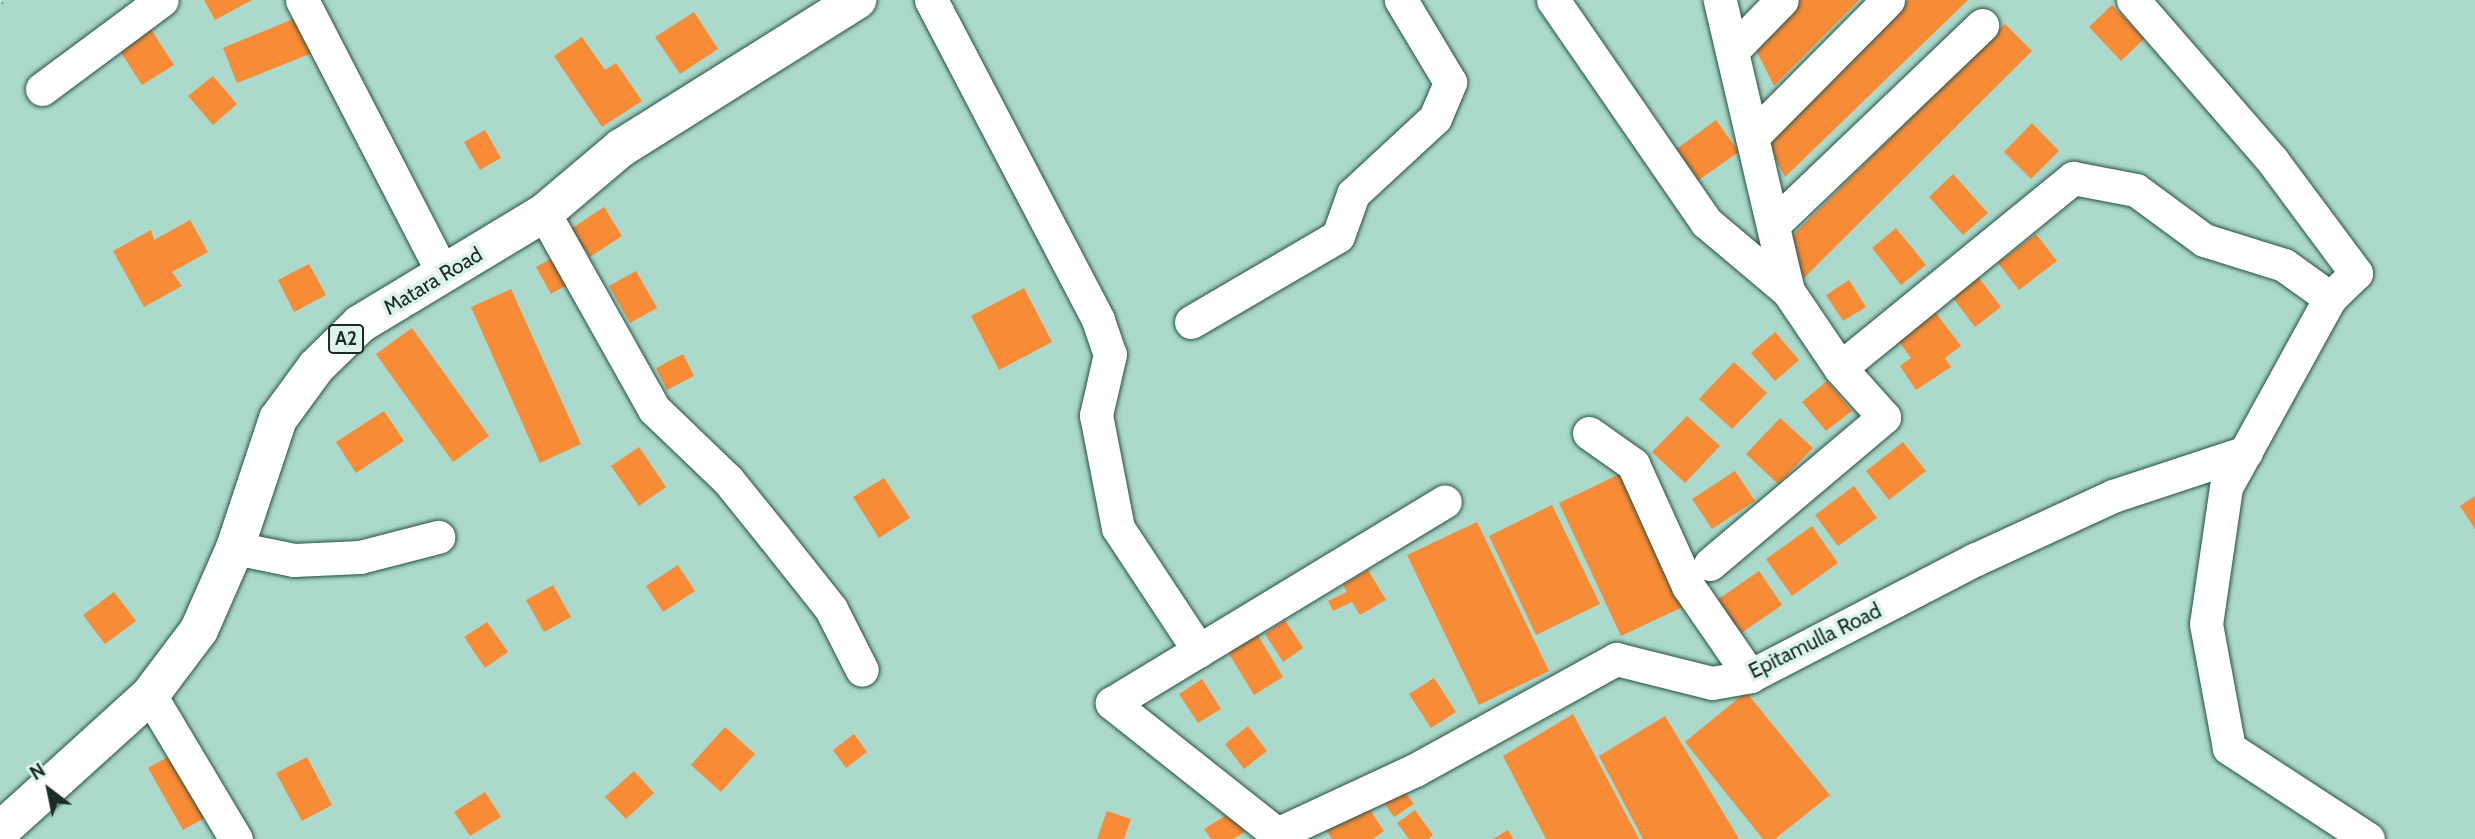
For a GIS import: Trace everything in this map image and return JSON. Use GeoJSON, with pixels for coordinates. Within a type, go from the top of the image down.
{"type":"FeatureCollection","features":[{"type":"Feature","properties":{"kind":"highway","name":"Matara Road"},"geometry":{"type":"LineString","coordinates":[[0,831],[150,695],[200,630],[235,548],[278,419],[316,367],[360,324],[544,213],[621,148],[833,5]]}},
{"type":"Feature","properties":{"kind":"street"},"geometry":{"type":"LineString","coordinates":[[42,89],[162,0]]}},
{"type":"Feature","properties":{"kind":"street"},"geometry":{"type":"LineString","coordinates":[[302,0],[444,275]]}},
{"type":"Feature","properties":{"kind":"street"},"geometry":{"type":"LineString","coordinates":[[931,0],[1098,320],[1110,354],[1096,415],[1118,528],[1199,651]]}},
{"type":"Feature","properties":{"kind":"street"},"geometry":{"type":"LineString","coordinates":[[1191,322],[1339,236],[1353,194],[1436,118],[1450,82],[1401,0]]}},
{"type":"Feature","properties":{"kind":"street"},"geometry":{"type":"LineString","coordinates":[[1553,0],[1706,222],[1788,291],[1840,368],[1884,418],[1710,564]]}},
{"type":"Feature","properties":{"kind":"street"},"geometry":{"type":"LineString","coordinates":[[1720,0],[1788,291]]}},
{"type":"Feature","properties":{"kind":"street"},"geometry":{"type":"LineString","coordinates":[[1732,51],[1782,0]]}},
{"type":"Feature","properties":{"kind":"street"},"geometry":{"type":"LineString","coordinates":[[1752,137],[1888,0]]}},
{"type":"Feature","properties":{"kind":"street"},"geometry":{"type":"LineString","coordinates":[[2133,0],[2272,160],[2356,274],[2330,298],[2226,487],[2206,624],[2229,748],[2368,839]]}},
{"type":"Feature","properties":{"kind":"street"},"geometry":{"type":"LineString","coordinates":[[1774,224],[1982,25]]}},
{"type":"Feature","properties":{"kind":"street"},"geometry":{"type":"LineString","coordinates":[[1840,368],[2073,178],[2136,190],[2204,240],[2284,265],[2330,298]]}},
{"type":"Feature","properties":{"kind":"street"},"geometry":{"type":"LineString","coordinates":[[544,213],[654,409],[728,480],[774,537],[831,609],[862,670]]}},
{"type":"Feature","properties":{"kind":"street"},"geometry":{"type":"LineString","coordinates":[[1589,433],[1633,464],[1688,586],[1750,676]]}},
{"type":"Feature","properties":{"kind":"street","name":"Epitamulla Road"},"geometry":{"type":"LineString","coordinates":[[1279,837],[1415,770],[1616,659],[1712,683],[1750,676],[2113,496],[2246,452]]}},
{"type":"Feature","properties":{"kind":"street"},"geometry":{"type":"LineString","coordinates":[[1279,837],[1112,703],[1445,501]]}},
{"type":"Feature","properties":{"kind":"street"},"geometry":{"type":"LineString","coordinates":[[235,548],[294,560],[360,557],[438,537]]}},
{"type":"Feature","properties":{"kind":"street"},"geometry":{"type":"LineString","coordinates":[[150,695],[236,839]]}},
{"type":"Feature","properties":{"kind":"building"},"geometry":{"type":"Polygon","coordinates":[[[204,0],[252,0],[215,20],[204,0]]]}},
{"type":"Feature","properties":{"kind":"building"},"geometry":{"type":"Polygon","coordinates":[[[1800,0],[1859,0],[1774,86],[1754,46],[1800,0]]]}},
{"type":"Feature","properties":{"kind":"building"},"geometry":{"type":"Polygon","coordinates":[[[1908,0],[1968,0],[1785,177],[1765,139],[1908,0]]]}},
{"type":"Feature","properties":{"kind":"building"},"geometry":{"type":"Polygon","coordinates":[[[2112,5],[2144,39],[2121,61],[2089,27],[2112,5]]]}},
{"type":"Feature","properties":{"kind":"building"},"geometry":{"type":"Polygon","coordinates":[[[694,12],[718,49],[680,74],[655,37],[694,12]]]}},
{"type":"Feature","properties":{"kind":"building"},"geometry":{"type":"Polygon","coordinates":[[[298,17],[312,53],[237,83],[223,48],[298,17]]]}},
{"type":"Feature","properties":{"kind":"building"},"geometry":{"type":"Polygon","coordinates":[[[2005,24],[2032,51],[1804,278],[1786,242],[2005,24]]]}},
{"type":"Feature","properties":{"kind":"building"},"geometry":{"type":"Polygon","coordinates":[[[150,28],[174,65],[142,85],[118,48],[150,28]]]}},
{"type":"Feature","properties":{"kind":"building"},"geometry":{"type":"Polygon","coordinates":[[[582,37],[605,70],[616,63],[642,101],[602,127],[554,56],[582,37]]]}},
{"type":"Feature","properties":{"kind":"building"},"geometry":{"type":"Polygon","coordinates":[[[213,76],[237,104],[213,125],[188,96],[213,76]]]}},
{"type":"Feature","properties":{"kind":"building"},"geometry":{"type":"Polygon","coordinates":[[[1716,120],[1739,152],[1693,184],[1671,153],[1716,120]]]}},
{"type":"Feature","properties":{"kind":"building"},"geometry":{"type":"Polygon","coordinates":[[[2032,123],[2059,151],[2031,179],[2004,152],[2032,123]]]}},
{"type":"Feature","properties":{"kind":"building"},"geometry":{"type":"Polygon","coordinates":[[[485,130],[501,158],[480,170],[464,142],[485,130]]]}},
{"type":"Feature","properties":{"kind":"building"},"geometry":{"type":"Polygon","coordinates":[[[1953,174],[1988,213],[1963,235],[1929,197],[1953,174]]]}},
{"type":"Feature","properties":{"kind":"building"},"geometry":{"type":"Polygon","coordinates":[[[604,207],[622,236],[590,257],[571,229],[604,207]]]}},
{"type":"Feature","properties":{"kind":"building"},"geometry":{"type":"Polygon","coordinates":[[[190,220],[208,252],[172,272],[182,286],[144,307],[113,251],[151,230],[154,240],[190,220]]]}},
{"type":"Feature","properties":{"kind":"building"},"geometry":{"type":"Polygon","coordinates":[[[1896,228],[1926,265],[1901,285],[1872,248],[1896,228]]]}},
{"type":"Feature","properties":{"kind":"building"},"geometry":{"type":"Polygon","coordinates":[[[2036,234],[2057,261],[2019,290],[1998,263],[2036,234]]]}},
{"type":"Feature","properties":{"kind":"building"},"geometry":{"type":"Polygon","coordinates":[[[558,255],[572,282],[551,294],[536,267],[558,255]]]}},
{"type":"Feature","properties":{"kind":"building"},"geometry":{"type":"Polygon","coordinates":[[[309,264],[326,295],[294,312],[278,280],[309,264]]]}},
{"type":"Feature","properties":{"kind":"building"},"geometry":{"type":"Polygon","coordinates":[[[636,271],[657,308],[630,323],[609,286],[636,271]]]}},
{"type":"Feature","properties":{"kind":"building"},"geometry":{"type":"Polygon","coordinates":[[[1979,278],[2001,307],[1975,327],[1953,298],[1979,278]]]}},
{"type":"Feature","properties":{"kind":"building"},"geometry":{"type":"Polygon","coordinates":[[[1849,280],[1866,307],[1843,321],[1826,295],[1849,280]]]}},
{"type":"Feature","properties":{"kind":"building"},"geometry":{"type":"Polygon","coordinates":[[[1024,288],[1052,342],[999,370],[971,316],[1024,288]]]}},
{"type":"Feature","properties":{"kind":"building"},"geometry":{"type":"Polygon","coordinates":[[[511,289],[581,444],[540,463],[471,307],[511,289]]]}},
{"type":"Feature","properties":{"kind":"building"},"geometry":{"type":"Polygon","coordinates":[[[1935,312],[1961,346],[1945,358],[1951,367],[1916,390],[1900,366],[1911,358],[1898,340],[1935,312]]]}},
{"type":"Feature","properties":{"kind":"building"},"geometry":{"type":"Polygon","coordinates":[[[412,328],[489,436],[453,462],[376,354],[412,328]]]}},
{"type":"Feature","properties":{"kind":"building"},"geometry":{"type":"Polygon","coordinates":[[[1775,332],[1799,360],[1775,381],[1751,353],[1775,332]]]}},
{"type":"Feature","properties":{"kind":"building"},"geometry":{"type":"Polygon","coordinates":[[[683,354],[694,376],[667,390],[656,368],[683,354]]]}},
{"type":"Feature","properties":{"kind":"building"},"geometry":{"type":"Polygon","coordinates":[[[1734,362],[1767,393],[1732,429],[1699,399],[1734,362]]]}},
{"type":"Feature","properties":{"kind":"building"},"geometry":{"type":"Polygon","coordinates":[[[1827,381],[1852,411],[1826,431],[1802,402],[1827,381]]]}},
{"type":"Feature","properties":{"kind":"building"},"geometry":{"type":"Polygon","coordinates":[[[384,411],[404,441],[356,473],[336,442],[384,411]]]}},
{"type":"Feature","properties":{"kind":"building"},"geometry":{"type":"Polygon","coordinates":[[[1687,416],[1720,446],[1685,483],[1652,452],[1687,416]]]}},
{"type":"Feature","properties":{"kind":"building"},"geometry":{"type":"Polygon","coordinates":[[[1780,418],[1813,448],[1778,484],[1746,454],[1780,418]]]}},
{"type":"Feature","properties":{"kind":"building"},"geometry":{"type":"Polygon","coordinates":[[[1903,442],[1926,471],[1889,500],[1866,471],[1903,442]]]}},
{"type":"Feature","properties":{"kind":"building"},"geometry":{"type":"Polygon","coordinates":[[[639,447],[666,487],[639,506],[611,466],[639,447]]]}},
{"type":"Feature","properties":{"kind":"building"},"geometry":{"type":"Polygon","coordinates":[[[1626,471],[1689,604],[1621,636],[1559,503],[1626,471]]]}},
{"type":"Feature","properties":{"kind":"building"},"geometry":{"type":"Polygon","coordinates":[[[1735,471],[1755,501],[1712,529],[1692,499],[1735,471]]]}},
{"type":"Feature","properties":{"kind":"building"},"geometry":{"type":"Polygon","coordinates":[[[884,478],[910,518],[879,538],[853,497],[884,478]]]}},
{"type":"Feature","properties":{"kind":"building"},"geometry":{"type":"Polygon","coordinates":[[[1854,486],[1877,518],[1838,546],[1815,515],[1854,486]]]}},
{"type":"Feature","properties":{"kind":"building"},"geometry":{"type":"Polygon","coordinates":[[[2475,496],[2475,529],[2460,506],[2475,496]]]}},
{"type":"Feature","properties":{"kind":"building"},"geometry":{"type":"Polygon","coordinates":[[[1552,505],[1600,604],[1536,635],[1489,536],[1552,505]]]}},
{"type":"Feature","properties":{"kind":"building"},"geometry":{"type":"Polygon","coordinates":[[[1477,522],[1549,671],[1479,705],[1407,555],[1477,522]]]}},
{"type":"Feature","properties":{"kind":"building"},"geometry":{"type":"Polygon","coordinates":[[[1812,526],[1838,563],[1792,596],[1766,559],[1812,526]]]}},
{"type":"Feature","properties":{"kind":"building"},"geometry":{"type":"Polygon","coordinates":[[[678,565],[695,591],[663,612],[646,586],[678,565]]]}},
{"type":"Feature","properties":{"kind":"building"},"geometry":{"type":"Polygon","coordinates":[[[1368,570],[1386,600],[1360,615],[1352,602],[1333,611],[1328,601],[1347,592],[1343,585],[1368,570]]]}},
{"type":"Feature","properties":{"kind":"building"},"geometry":{"type":"Polygon","coordinates":[[[1759,571],[1782,605],[1740,634],[1717,600],[1759,571]]]}},
{"type":"Feature","properties":{"kind":"building"},"geometry":{"type":"Polygon","coordinates":[[[553,585],[571,617],[544,632],[526,600],[553,585]]]}},
{"type":"Feature","properties":{"kind":"building"},"geometry":{"type":"Polygon","coordinates":[[[114,592],[136,621],[105,644],[83,615],[114,592]]]}},
{"type":"Feature","properties":{"kind":"building"},"geometry":{"type":"Polygon","coordinates":[[[1285,620],[1303,648],[1283,662],[1265,634],[1285,620]]]}},
{"type":"Feature","properties":{"kind":"building"},"geometry":{"type":"Polygon","coordinates":[[[487,622],[508,652],[485,668],[464,637],[487,622]]]}},
{"type":"Feature","properties":{"kind":"building"},"geometry":{"type":"Polygon","coordinates":[[[1257,634],[1283,677],[1254,695],[1228,652],[1257,634]]]}},
{"type":"Feature","properties":{"kind":"building"},"geometry":{"type":"Polygon","coordinates":[[[1434,678],[1456,712],[1431,728],[1409,694],[1434,678]]]}},
{"type":"Feature","properties":{"kind":"building"},"geometry":{"type":"Polygon","coordinates":[[[1202,679],[1221,709],[1198,723],[1179,694],[1202,679]]]}},
{"type":"Feature","properties":{"kind":"building"},"geometry":{"type":"Polygon","coordinates":[[[1746,692],[1830,795],[1775,839],[1763,839],[1685,742],[1746,692]]]}},
{"type":"Feature","properties":{"kind":"building"},"geometry":{"type":"Polygon","coordinates":[[[1573,714],[1639,839],[1546,839],[1503,756],[1573,714]]]}},
{"type":"Feature","properties":{"kind":"building"},"geometry":{"type":"Polygon","coordinates":[[[1665,716],[1739,839],[1643,839],[1599,756],[1665,716]]]}},
{"type":"Feature","properties":{"kind":"building"},"geometry":{"type":"Polygon","coordinates":[[[1248,726],[1267,751],[1244,769],[1225,744],[1248,726]]]}},
{"type":"Feature","properties":{"kind":"building"},"geometry":{"type":"Polygon","coordinates":[[[725,727],[755,754],[721,792],[691,765],[725,727]]]}},
{"type":"Feature","properties":{"kind":"building"},"geometry":{"type":"Polygon","coordinates":[[[854,734],[867,752],[846,768],[833,750],[854,734]]]}},
{"type":"Feature","properties":{"kind":"building"},"geometry":{"type":"Polygon","coordinates":[[[173,754],[208,816],[183,830],[148,768],[173,754]]]}},
{"type":"Feature","properties":{"kind":"building"},"geometry":{"type":"Polygon","coordinates":[[[307,757],[332,805],[302,821],[276,773],[307,757]]]}},
{"type":"Feature","properties":{"kind":"building"},"geometry":{"type":"Polygon","coordinates":[[[634,771],[654,793],[626,819],[605,797],[634,771]]]}},
{"type":"Feature","properties":{"kind":"building"},"geometry":{"type":"Polygon","coordinates":[[[1401,786],[1414,804],[1394,817],[1382,800],[1401,786]]]}},
{"type":"Feature","properties":{"kind":"building"},"geometry":{"type":"Polygon","coordinates":[[[485,792],[501,817],[470,836],[454,812],[485,792]]]}},
{"type":"Feature","properties":{"kind":"building"},"geometry":{"type":"Polygon","coordinates":[[[1368,807],[1384,831],[1373,839],[1332,839],[1323,825],[1342,812],[1347,821],[1368,807]]]}},
{"type":"Feature","properties":{"kind":"building"},"geometry":{"type":"Polygon","coordinates":[[[1415,810],[1433,835],[1428,839],[1409,839],[1397,823],[1415,810]]]}},
{"type":"Feature","properties":{"kind":"building"},"geometry":{"type":"Polygon","coordinates":[[[1107,811],[1131,819],[1124,839],[1097,839],[1107,811]]]}},
{"type":"Feature","properties":{"kind":"building"},"geometry":{"type":"Polygon","coordinates":[[[1233,811],[1245,832],[1233,839],[1211,839],[1204,829],[1233,811]]]}},
{"type":"Feature","properties":{"kind":"building"},"geometry":{"type":"Polygon","coordinates":[[[1508,830],[1513,839],[1493,839],[1508,830]]]}}]}
